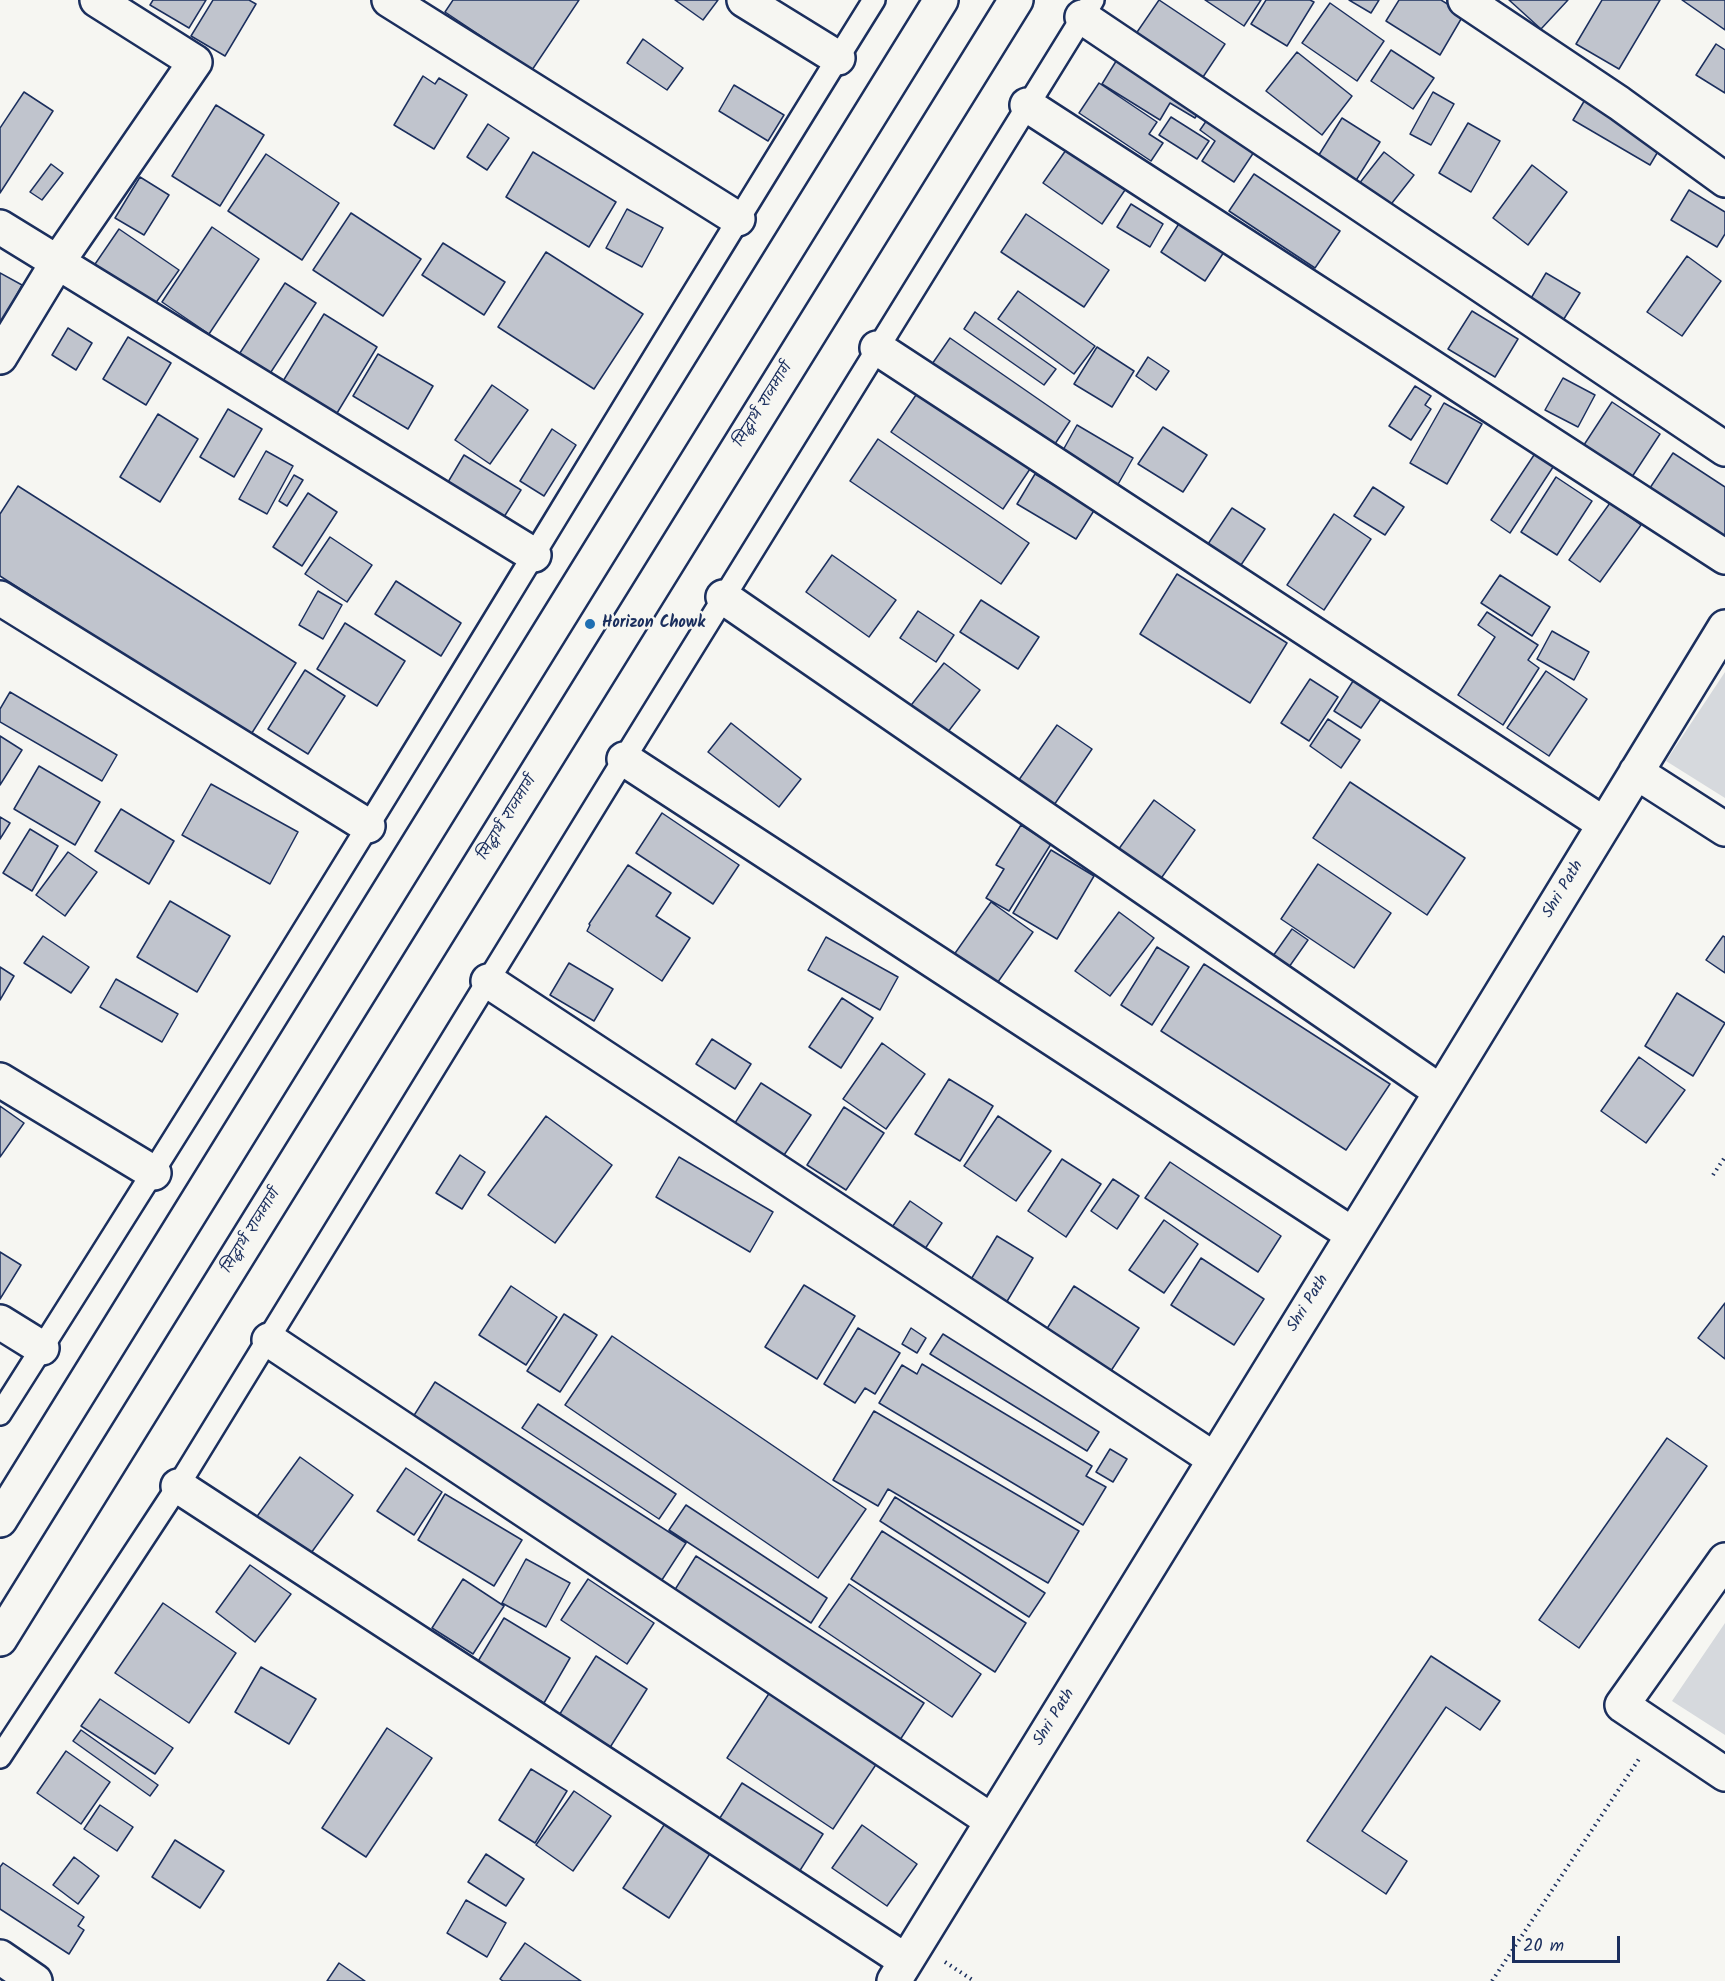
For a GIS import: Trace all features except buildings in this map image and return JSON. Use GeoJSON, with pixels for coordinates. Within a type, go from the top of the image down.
{"type":"FeatureCollection","features":[{"type":"Feature","properties":{"kind":"main road"},"geometry":{"type":"LineString","coordinates":[[0,357],[57,263],[195,62],[97,0]]}},
{"type":"Feature","properties":{"kind":"main road"},"geometry":{"type":"LineString","coordinates":[[389,0],[738,219]]}},
{"type":"Feature","properties":{"kind":"main road"},"geometry":{"type":"LineString","coordinates":[[744,0],[838,58]]}},
{"type":"Feature","properties":{"kind":"main road"},"geometry":{"type":"LineString","coordinates":[[0,1520],[941,0]]}},
{"type":"Feature","properties":{"kind":"main road","name":"सिद्धार्थ राजमार्ग"},"geometry":{"type":"LineString","coordinates":[[0,1639],[1016,0]]}},
{"type":"Feature","properties":{"kind":"main road"},"geometry":{"type":"LineString","coordinates":[[1465,0],[1619,103],[1725,180]]}},
{"type":"Feature","properties":{"kind":"main road"},"geometry":{"type":"LineString","coordinates":[[1087,8],[1725,449]]}},
{"type":"Feature","properties":{"kind":"main road"},"geometry":{"type":"LineString","coordinates":[[1027,105],[1725,557]]}},
{"type":"Feature","properties":{"kind":"main road"},"geometry":{"type":"LineString","coordinates":[[0,227],[534,555]]}},
{"type":"Feature","properties":{"kind":"main road"},"geometry":{"type":"LineString","coordinates":[[877,348],[1604,824]]}},
{"type":"Feature","properties":{"kind":"main road"},"geometry":{"type":"LineString","coordinates":[[723,597],[1441,1092]]}},
{"type":"Feature","properties":{"kind":"main road"},"geometry":{"type":"LineString","coordinates":[[0,598],[368,826]]}},
{"type":"Feature","properties":{"kind":"main road","name":"Shri Path"},"geometry":{"type":"LineString","coordinates":[[900,1971],[1725,627]]}},
{"type":"Feature","properties":{"kind":"main road"},"geometry":{"type":"LineString","coordinates":[[624,759],[1352,1234]]}},
{"type":"Feature","properties":{"kind":"main road"},"geometry":{"type":"LineString","coordinates":[[1636,772],[1725,829]]}},
{"type":"Feature","properties":{"kind":"main road"},"geometry":{"type":"LineString","coordinates":[[488,981],[1214,1459]]}},
{"type":"Feature","properties":{"kind":"main road"},"geometry":{"type":"LineString","coordinates":[[0,1080],[154,1173]]}},
{"type":"Feature","properties":{"kind":"main road"},"geometry":{"type":"LineString","coordinates":[[0,1322],[42,1348]]}},
{"type":"Feature","properties":{"kind":"main road"},"geometry":{"type":"LineString","coordinates":[[268,1340],[992,1821]]}},
{"type":"Feature","properties":{"kind":"main road"},"geometry":{"type":"LineString","coordinates":[[178,1486],[900,1971]]}},
{"type":"Feature","properties":{"kind":"main road"},"geometry":{"type":"LineString","coordinates":[[1725,1560],[1622,1705],[1725,1774]]}},
{"type":"Feature","properties":{"kind":"main road"},"geometry":{"type":"LineString","coordinates":[[0,1957],[35,1981]]}},
{"type":"Feature","properties":{"kind":"lane"},"geometry":{"type":"LineString","coordinates":[[0,1414],[154,1173],[874,0]]}},
{"type":"Feature","properties":{"kind":"lane"},"geometry":{"type":"LineString","coordinates":[[0,1757],[178,1486],[1087,8]]}},
{"type":"Feature","properties":{"kind":"path"},"geometry":{"type":"LineString","coordinates":[[1713,1175],[1725,1157]]}},
{"type":"Feature","properties":{"kind":"path"},"geometry":{"type":"LineString","coordinates":[[1492,1981],[1658,1730]]}},
{"type":"Feature","properties":{"kind":"shaded area"},"geometry":{"type":"Polygon","coordinates":[[[1725,672],[1725,798],[1666,761],[1725,672]]]}},
{"type":"Feature","properties":{"kind":"shaded area"},"geometry":{"type":"Polygon","coordinates":[[[1725,1623],[1725,1735],[1672,1701],[1725,1623]]]}},
{"type":"Feature","properties":{"kind":"place","name":"Horizon Chowk"},"geometry":{"type":"Point","coordinates":[590,624]}}]}
